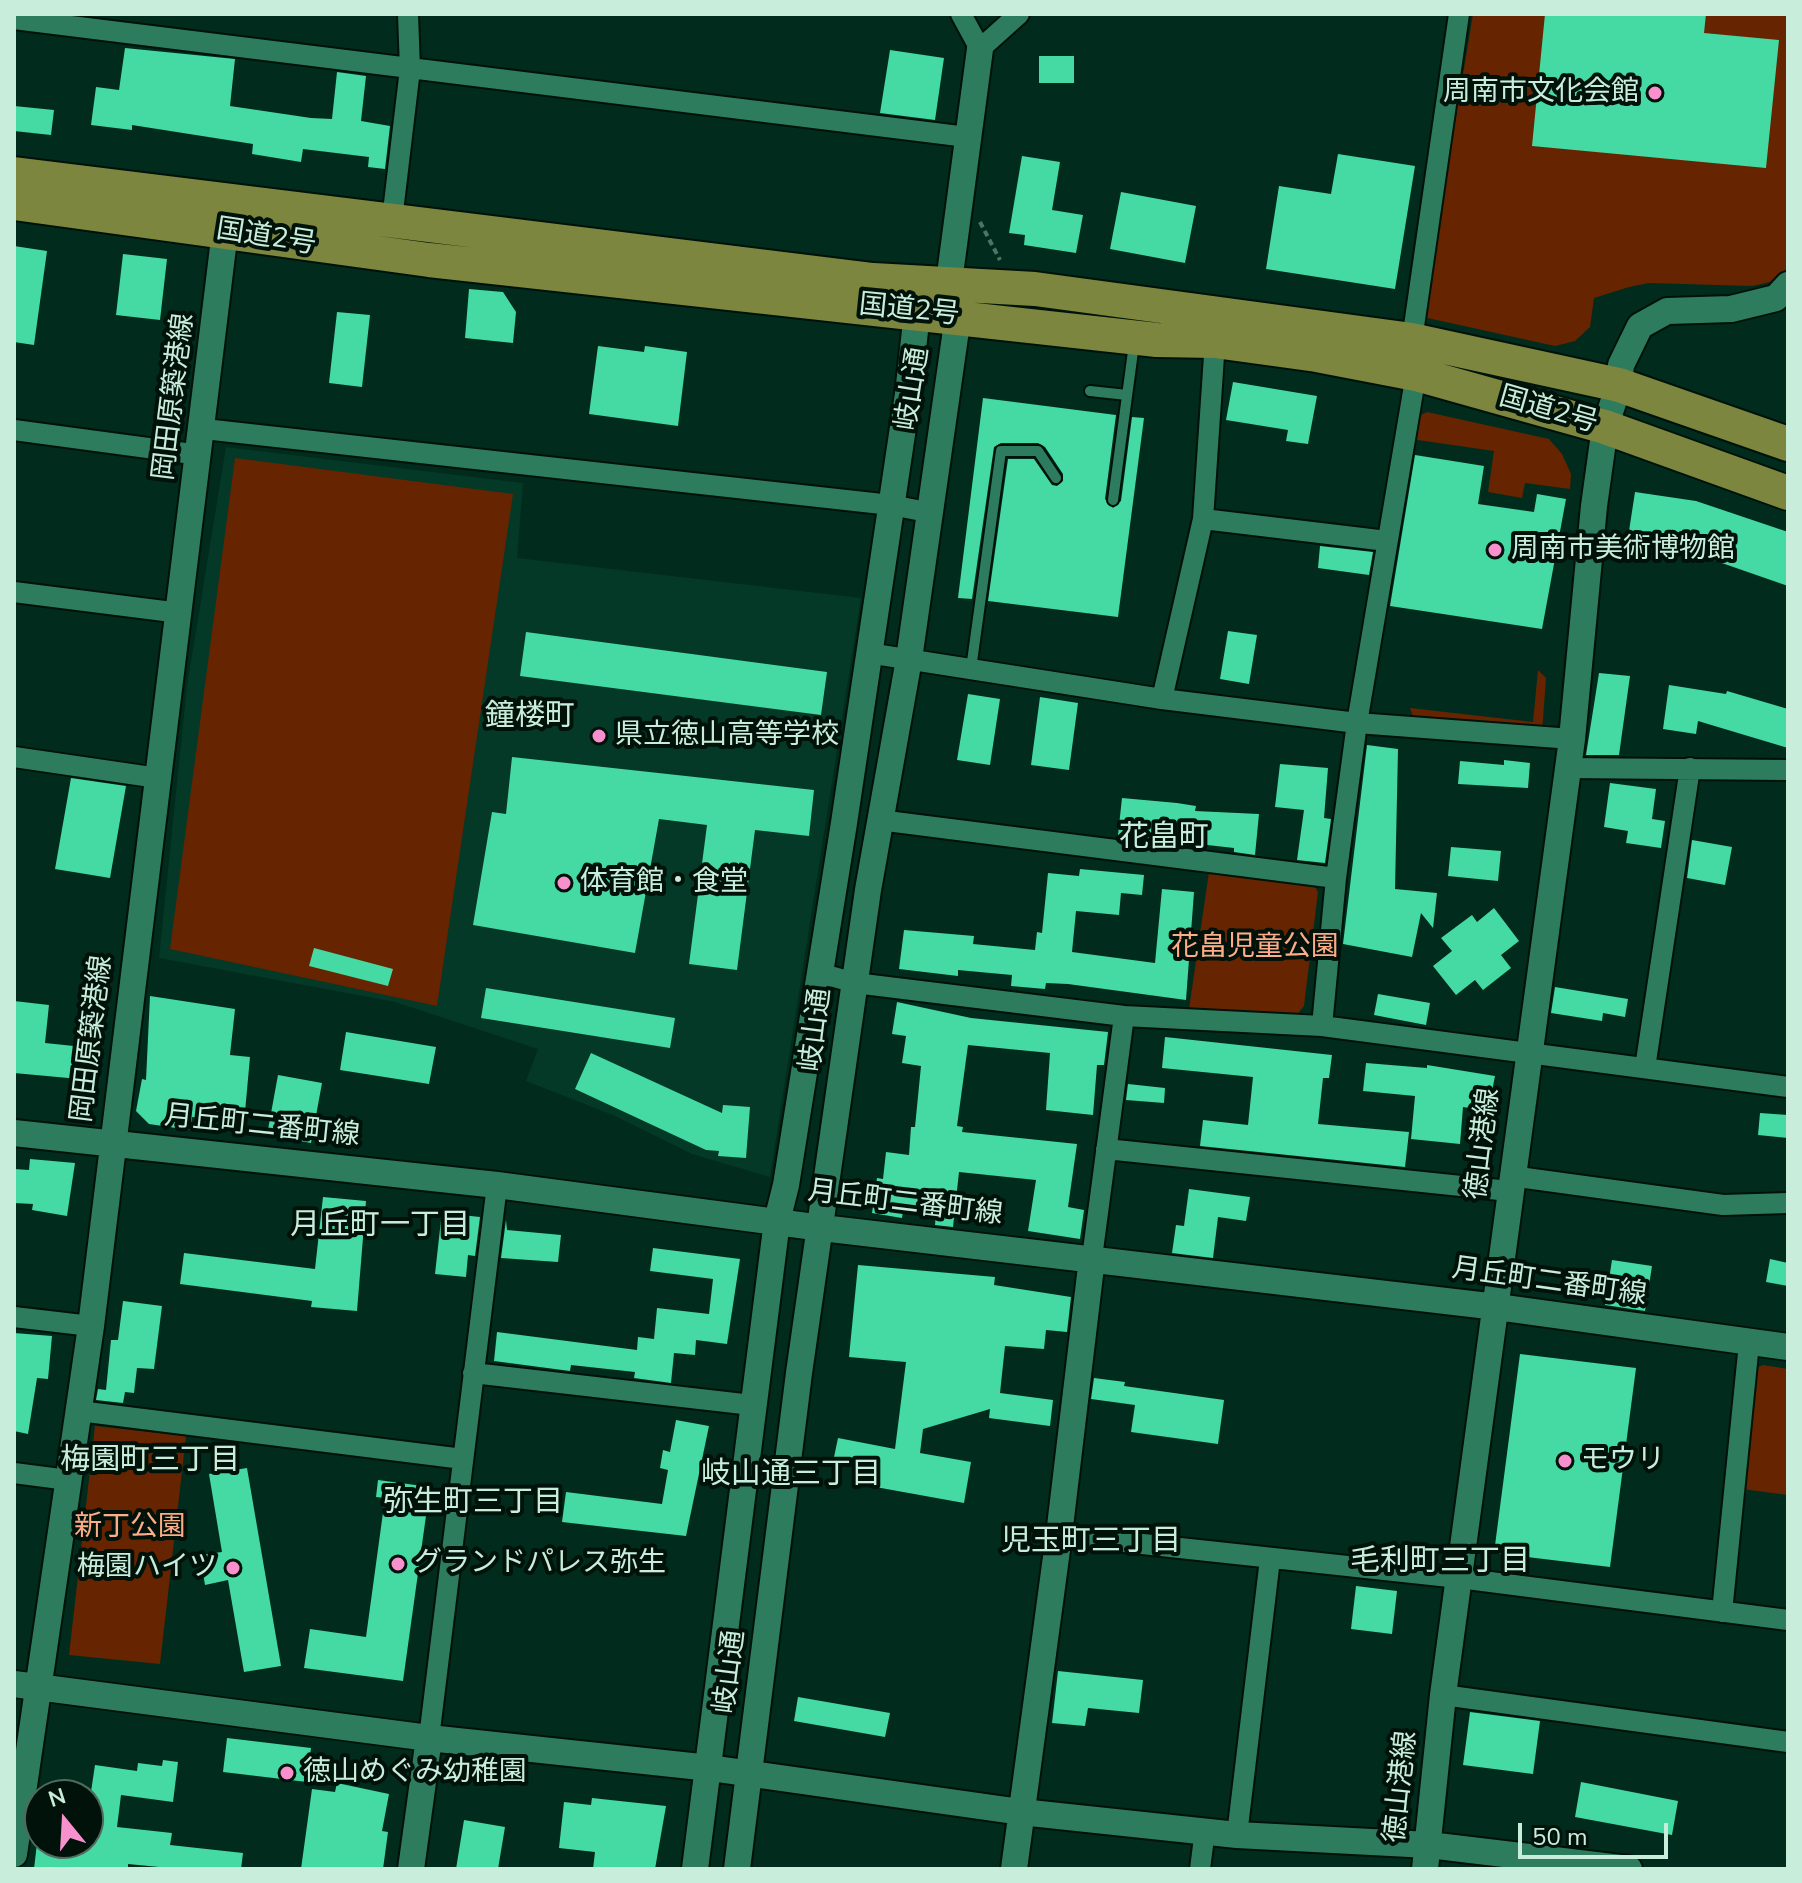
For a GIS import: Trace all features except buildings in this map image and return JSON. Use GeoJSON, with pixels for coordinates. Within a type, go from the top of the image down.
{"type":"FeatureCollection","features":[{"type":"Feature","properties":{"kind":"highway","name":"国道2号"},"geometry":{"type":"LineString","coordinates":[[14,174],[873,280],[1035,289],[1412,340],[1619,385],[1788,444]]}},
{"type":"Feature","properties":{"kind":"highway","name":"国道2号"},"geometry":{"type":"LineString","coordinates":[[14,203],[429,260],[958,316],[1135,338],[1215,341],[1416,374],[1605,427],[1788,493]]}},
{"type":"Feature","properties":{"kind":"street"},"geometry":{"type":"LineString","coordinates":[[392,220],[410,69],[408,14]]}},
{"type":"Feature","properties":{"kind":"street"},"geometry":{"type":"LineString","coordinates":[[949,282],[980,49],[961,14]]}},
{"type":"Feature","properties":{"kind":"street"},"geometry":{"type":"LineString","coordinates":[[980,49],[1019,14]]}},
{"type":"Feature","properties":{"kind":"street"},"geometry":{"type":"LineString","coordinates":[[1412,340],[1459,14]]}},
{"type":"Feature","properties":{"kind":"street"},"geometry":{"type":"LineString","coordinates":[[14,19],[967,137]]}},
{"type":"Feature","properties":{"kind":"street","name":"岡田原築港線"},"geometry":{"type":"LineString","coordinates":[[14,1854],[26,1686],[68,1480],[91,1326],[204,429],[225,231]]}},
{"type":"Feature","properties":{"kind":"street","name":"岐山通"},"geometry":{"type":"LineString","coordinates":[[695,1869],[777,1221],[820,973],[917,313],[949,282],[958,316],[927,512],[909,659],[879,820],[799,1373],[737,1869]]}},
{"type":"Feature","properties":{"kind":"street","name":"徳山港線"},"geometry":{"type":"LineString","coordinates":[[1427,1857],[1443,1695],[1572,739],[1594,506],[1605,427],[1619,385],[1621,365],[1640,326],[1667,311],[1731,309],[1776,298],[1788,285]]}},
{"type":"Feature","properties":{"kind":"street"},"geometry":{"type":"LineString","coordinates":[[1162,699],[1203,519],[1215,341]]}},
{"type":"Feature","properties":{"kind":"street"},"geometry":{"type":"LineString","coordinates":[[1322,1026],[1336,878],[1357,723],[1416,374]]}},
{"type":"Feature","properties":{"kind":"street"},"geometry":{"type":"LineString","coordinates":[[204,429],[891,505],[927,512]]}},
{"type":"Feature","properties":{"kind":"street"},"geometry":{"type":"LineString","coordinates":[[14,430],[200,455]]}},
{"type":"Feature","properties":{"kind":"street"},"geometry":{"type":"LineString","coordinates":[[1203,519],[1387,541]]}},
{"type":"Feature","properties":{"kind":"street"},"geometry":{"type":"LineString","coordinates":[[14,592],[180,613]]}},
{"type":"Feature","properties":{"kind":"street"},"geometry":{"type":"LineString","coordinates":[[868,653],[1162,699],[1357,723],[1572,739]]}},
{"type":"Feature","properties":{"kind":"street"},"geometry":{"type":"LineString","coordinates":[[14,757],[158,778]]}},
{"type":"Feature","properties":{"kind":"street"},"geometry":{"type":"LineString","coordinates":[[1567,768],[1788,770]]}},
{"type":"Feature","properties":{"kind":"street"},"geometry":{"type":"LineString","coordinates":[[1645,1068],[1690,768]]}},
{"type":"Feature","properties":{"kind":"street"},"geometry":{"type":"LineString","coordinates":[[879,820],[1336,878]]}},
{"type":"Feature","properties":{"kind":"street"},"geometry":{"type":"LineString","coordinates":[[820,973],[855,983],[1124,1016],[1322,1026],[1788,1087]]}},
{"type":"Feature","properties":{"kind":"street"},"geometry":{"type":"LineString","coordinates":[[1014,1869],[1124,1016]]}},
{"type":"Feature","properties":{"kind":"street","name":"月丘町二番町線"},"geometry":{"type":"LineString","coordinates":[[14,1133],[497,1185],[822,1228],[1497,1307],[1788,1347]]}},
{"type":"Feature","properties":{"kind":"street"},"geometry":{"type":"LineString","coordinates":[[1106,1149],[1723,1205],[1788,1203]]}},
{"type":"Feature","properties":{"kind":"street"},"geometry":{"type":"LineString","coordinates":[[411,1869],[497,1185]]}},
{"type":"Feature","properties":{"kind":"street"},"geometry":{"type":"LineString","coordinates":[[14,1317],[91,1326]]}},
{"type":"Feature","properties":{"kind":"street"},"geometry":{"type":"LineString","coordinates":[[1722,1612],[1749,1343]]}},
{"type":"Feature","properties":{"kind":"street"},"geometry":{"type":"LineString","coordinates":[[473,1373],[752,1405]]}},
{"type":"Feature","properties":{"kind":"street"},"geometry":{"type":"LineString","coordinates":[[79,1411],[463,1459]]}},
{"type":"Feature","properties":{"kind":"street"},"geometry":{"type":"LineString","coordinates":[[14,1473],[68,1480]]}},
{"type":"Feature","properties":{"kind":"street"},"geometry":{"type":"LineString","coordinates":[[1059,1535],[1459,1578],[1788,1620]]}},
{"type":"Feature","properties":{"kind":"street"},"geometry":{"type":"LineString","coordinates":[[1237,1835],[1270,1559]]}},
{"type":"Feature","properties":{"kind":"street"},"geometry":{"type":"LineString","coordinates":[[26,1686],[429,1738],[710,1768],[1021,1812],[1427,1857],[1629,1869]]}},
{"type":"Feature","properties":{"kind":"street"},"geometry":{"type":"LineString","coordinates":[[1443,1695],[1788,1742]]}},
{"type":"Feature","properties":{"kind":"street"},"geometry":{"type":"LineString","coordinates":[[1200,1869],[1205,1830]]}},
{"type":"Feature","properties":{"kind":"lane"},"geometry":{"type":"LineString","coordinates":[[1113,500],[1135,338]]}},
{"type":"Feature","properties":{"kind":"lane"},"geometry":{"type":"LineString","coordinates":[[1090,391],[1127,395]]}},
{"type":"Feature","properties":{"kind":"lane"},"geometry":{"type":"LineString","coordinates":[[971,669],[1001,451],[1038,451],[1056,478]]}},
{"type":"Feature","properties":{"kind":"shaded area"},"geometry":{"type":"Polygon","coordinates":[[[226,447],[523,483],[517,558],[861,598],[770,1177],[692,1154],[615,1116],[526,1081],[538,1049],[395,1002],[159,958],[187,686],[226,447]]]}},
{"type":"Feature","properties":{"kind":"green space"},"geometry":{"type":"Polygon","coordinates":[[[1473,14],[1788,14],[1788,268],[1770,282],[1752,286],[1649,283],[1594,298],[1590,327],[1575,341],[1555,346],[1423,317],[1473,14]]]}},
{"type":"Feature","properties":{"kind":"green space"},"geometry":{"type":"Polygon","coordinates":[[[1427,412],[1549,439],[1562,454],[1571,474],[1570,489],[1525,483],[1522,498],[1488,492],[1494,451],[1404,438],[1413,419],[1427,412]]]}},
{"type":"Feature","properties":{"kind":"green space"},"geometry":{"type":"Polygon","coordinates":[[[235,458],[513,494],[437,1006],[170,949],[235,458]]]}},
{"type":"Feature","properties":{"kind":"green space"},"geometry":{"type":"Polygon","coordinates":[[[1538,670],[1546,678],[1542,733],[1413,717],[1410,708],[1533,722],[1538,670]]]}},
{"type":"Feature","properties":{"kind":"green space","name":"花畠児童公園"},"geometry":{"type":"Polygon","coordinates":[[[1209,872],[1315,887],[1318,892],[1304,1006],[1295,1017],[1283,1021],[1189,1009],[1209,872]]]}},
{"type":"Feature","properties":{"kind":"green space"},"geometry":{"type":"Polygon","coordinates":[[[1763,1365],[1788,1369],[1788,1495],[1742,1489],[1756,1368],[1763,1365]]]}},
{"type":"Feature","properties":{"kind":"green space","name":"新丁公園"},"geometry":{"type":"Polygon","coordinates":[[[95,1426],[186,1436],[160,1664],[69,1655],[95,1426]]]}},
{"type":"Feature","properties":{"kind":"place","name":"周南市文化会館"},"geometry":{"type":"Point","coordinates":[1655,93]}},
{"type":"Feature","properties":{"kind":"place","name":"周南市美術博物館"},"geometry":{"type":"Point","coordinates":[1495,550]}},
{"type":"Feature","properties":{"kind":"place","name":"県立徳山高等学校"},"geometry":{"type":"Point","coordinates":[599,736]}},
{"type":"Feature","properties":{"kind":"place","name":"体育館・食堂"},"geometry":{"type":"Point","coordinates":[564,883]}},
{"type":"Feature","properties":{"kind":"place","name":"モウリ"},"geometry":{"type":"Point","coordinates":[1565,1461]}},
{"type":"Feature","properties":{"kind":"place","name":"グランドパレス弥生"},"geometry":{"type":"Point","coordinates":[398,1564]}},
{"type":"Feature","properties":{"kind":"place","name":"梅園ハイツ"},"geometry":{"type":"Point","coordinates":[233,1568]}},
{"type":"Feature","properties":{"kind":"place","name":"徳山めぐみ幼稚園"},"geometry":{"type":"Point","coordinates":[287,1773]}},
{"type":"Feature","properties":{"kind":"district","name":"鐘楼町"},"geometry":{"type":"Point","coordinates":[530,718]}},
{"type":"Feature","properties":{"kind":"district","name":"花畠町"},"geometry":{"type":"Point","coordinates":[1164,839]}},
{"type":"Feature","properties":{"kind":"district","name":"月丘町一丁目"},"geometry":{"type":"Point","coordinates":[380,1227]}},
{"type":"Feature","properties":{"kind":"district","name":"梅園町三丁目"},"geometry":{"type":"Point","coordinates":[150,1462]}},
{"type":"Feature","properties":{"kind":"district","name":"岐山通三丁目"},"geometry":{"type":"Point","coordinates":[791,1476]}},
{"type":"Feature","properties":{"kind":"district","name":"弥生町三丁目"},"geometry":{"type":"Point","coordinates":[473,1504]}},
{"type":"Feature","properties":{"kind":"district","name":"児玉町三丁目"},"geometry":{"type":"Point","coordinates":[1091,1543]}},
{"type":"Feature","properties":{"kind":"district","name":"毛利町三丁目"},"geometry":{"type":"Point","coordinates":[1440,1563]}}]}
